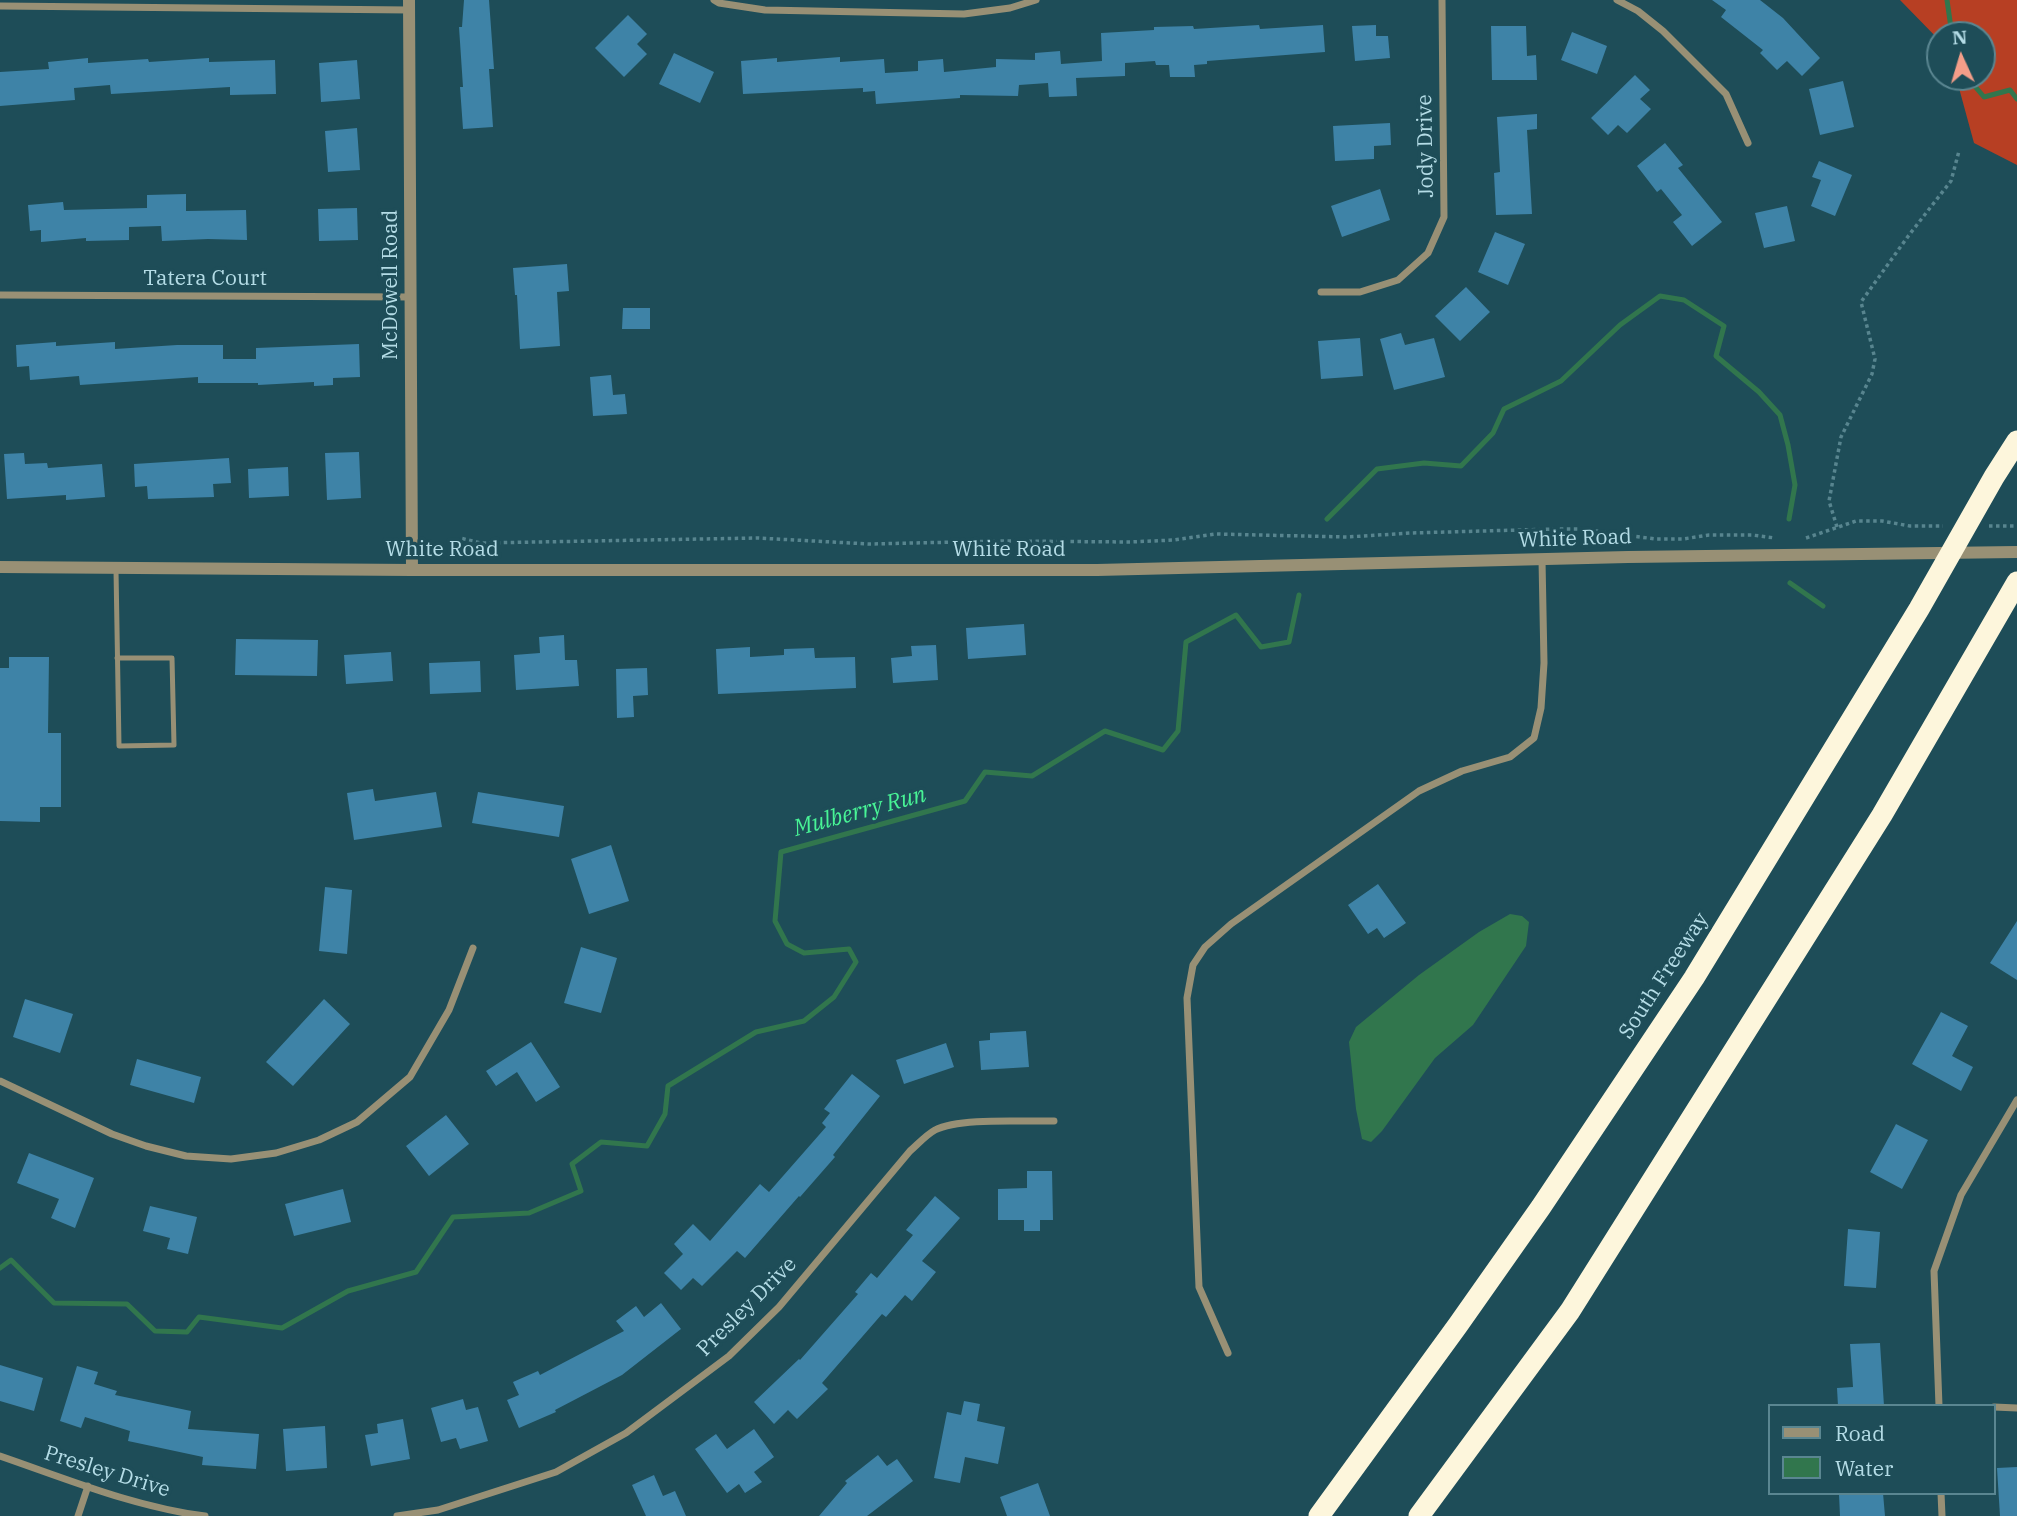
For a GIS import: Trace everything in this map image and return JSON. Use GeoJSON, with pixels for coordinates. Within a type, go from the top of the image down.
{"type":"FeatureCollection","features":[{"type":"Feature","properties":{"kind":"highway","name":"South Freeway"},"geometry":{"type":"LineString","coordinates":[[1319,1516],[1541,1207],[1694,978],[1919,609],[2017,441]]}},
{"type":"Feature","properties":{"kind":"highway"},"geometry":{"type":"LineString","coordinates":[[1419,1516],[1570,1311],[1882,815],[2012,591]]}},
{"type":"Feature","properties":{"kind":"street"},"geometry":{"type":"LineString","coordinates":[[714,0],[765,10],[964,14],[1010,8],[1036,0]]}},
{"type":"Feature","properties":{"kind":"street","name":"Jody Drive"},"geometry":{"type":"LineString","coordinates":[[1321,292],[1360,292],[1398,280],[1428,253],[1444,216],[1442,0]]}},
{"type":"Feature","properties":{"kind":"street"},"geometry":{"type":"LineString","coordinates":[[1617,0],[1638,11],[1663,31],[1726,94],[1748,143]]}},
{"type":"Feature","properties":{"kind":"street"},"geometry":{"type":"LineString","coordinates":[[0,6],[409,5]]}},
{"type":"Feature","properties":{"kind":"street","name":"McDowell Road"},"geometry":{"type":"LineString","coordinates":[[409,5],[412,570]]}},
{"type":"Feature","properties":{"kind":"street","name":"Tatera Court"},"geometry":{"type":"LineString","coordinates":[[0,295],[410,297]]}},
{"type":"Feature","properties":{"kind":"street","name":"White Road"},"geometry":{"type":"LineString","coordinates":[[0,567],[1097,570],[2017,552]]}},
{"type":"Feature","properties":{"kind":"street"},"geometry":{"type":"LineString","coordinates":[[1228,1353],[1199,1287],[1187,998],[1193,965],[1205,947],[1231,924],[1419,791],[1462,771],[1510,757],[1534,738],[1541,708],[1544,663],[1542,560]]}},
{"type":"Feature","properties":{"kind":"street"},"geometry":{"type":"LineString","coordinates":[[0,1082],[113,1134],[146,1146],[186,1156],[231,1159],[276,1153],[319,1140],[357,1122],[410,1077],[449,1010],[474,948]]}},
{"type":"Feature","properties":{"kind":"street"},"geometry":{"type":"LineString","coordinates":[[1939,1404],[1934,1271],[1961,1195],[2017,1100]]}},
{"type":"Feature","properties":{"kind":"street","name":"Presley Drive"},"geometry":{"type":"LineString","coordinates":[[397,1516],[438,1510],[556,1472],[626,1433],[729,1356],[779,1307],[910,1151],[934,1131],[948,1125],[964,1123],[1054,1121]]}},
{"type":"Feature","properties":{"kind":"street"},"geometry":{"type":"LineString","coordinates":[[1996,1407],[2017,1408]]}},
{"type":"Feature","properties":{"kind":"street","name":"Presley Drive"},"geometry":{"type":"LineString","coordinates":[[0,1456],[114,1495],[178,1513],[205,1516]]}},
{"type":"Feature","properties":{"kind":"street"},"geometry":{"type":"LineString","coordinates":[[78,1516],[88,1486]]}},
{"type":"Feature","properties":{"kind":"street"},"geometry":{"type":"LineString","coordinates":[[1941,1495],[1942,1516]]}},
{"type":"Feature","properties":{"kind":"lane"},"geometry":{"type":"LineString","coordinates":[[116,567],[117,658],[119,746],[174,745],[173,658],[117,658]]}},
{"type":"Feature","properties":{"kind":"path"},"geometry":{"type":"LineString","coordinates":[[1838,527],[1829,501],[1841,437],[1872,374],[1875,359],[1861,302],[1951,181],[1959,151]]}},
{"type":"Feature","properties":{"kind":"path"},"geometry":{"type":"LineString","coordinates":[[1797,539],[1856,521],[1882,521],[1910,526],[1950,526]]}},
{"type":"Feature","properties":{"kind":"path"},"geometry":{"type":"LineString","coordinates":[[1977,526],[2017,526]]}},
{"type":"Feature","properties":{"kind":"path"},"geometry":{"type":"LineString","coordinates":[[452,570],[460,538],[481,543],[757,538],[869,544],[1141,541],[1216,534],[1346,537],[1555,529],[1581,529],[1655,538],[1752,535],[1775,538]]}},
{"type":"Feature","properties":{"kind":"shaded area"},"geometry":{"type":"Polygon","coordinates":[[[1900,0],[2017,0],[2017,165],[1974,143],[1960,91],[1996,91],[1996,21],[1926,21],[1926,27],[1900,0]]]}},
{"type":"Feature","properties":{"kind":"water"},"geometry":{"type":"Polygon","coordinates":[[[1510,914],[1522,916],[1529,922],[1526,946],[1473,1025],[1435,1058],[1382,1131],[1371,1142],[1362,1139],[1349,1042],[1356,1027],[1419,975],[1479,932],[1510,914]]]}},
{"type":"Feature","properties":{"kind":"building"},"geometry":{"type":"Polygon","coordinates":[[[464,0],[489,0],[494,69],[489,69],[493,127],[463,129],[459,27],[462,27],[464,0]]]}},
{"type":"Feature","properties":{"kind":"building"},"geometry":{"type":"Polygon","coordinates":[[[1712,0],[1760,0],[1783,18],[1820,58],[1802,76],[1787,61],[1777,70],[1760,53],[1763,50],[1721,17],[1726,10],[1712,0]]]}},
{"type":"Feature","properties":{"kind":"building"},"geometry":{"type":"Polygon","coordinates":[[[628,15],[647,34],[637,44],[647,54],[624,77],[595,48],[628,15]]]}},
{"type":"Feature","properties":{"kind":"building"},"geometry":{"type":"Polygon","coordinates":[[[1259,25],[1260,29],[1323,25],[1325,52],[1207,61],[1207,64],[1194,65],[1195,77],[1170,77],[1169,65],[1156,65],[1155,61],[1125,63],[1125,76],[1076,78],[1077,96],[1049,97],[1048,83],[1019,85],[1018,96],[960,95],[960,98],[876,104],[875,91],[863,92],[863,88],[743,94],[741,61],[777,58],[777,62],[840,57],[840,62],[884,59],[885,73],[918,71],[918,61],[943,59],[944,72],[996,67],[996,59],[1035,60],[1035,53],[1060,51],[1061,64],[1102,61],[1101,33],[1154,30],[1154,27],[1193,26],[1194,29],[1259,25]]]}},
{"type":"Feature","properties":{"kind":"building"},"geometry":{"type":"Polygon","coordinates":[[[1376,25],[1376,36],[1388,36],[1390,58],[1355,61],[1352,26],[1376,25]]]}},
{"type":"Feature","properties":{"kind":"building"},"geometry":{"type":"Polygon","coordinates":[[[1491,26],[1526,26],[1527,56],[1536,55],[1537,80],[1492,80],[1491,26]]]}},
{"type":"Feature","properties":{"kind":"building"},"geometry":{"type":"Polygon","coordinates":[[[1572,32],[1607,46],[1597,74],[1561,60],[1572,32]]]}},
{"type":"Feature","properties":{"kind":"building"},"geometry":{"type":"Polygon","coordinates":[[[674,53],[714,72],[700,103],[659,84],[674,53]]]}},
{"type":"Feature","properties":{"kind":"building"},"geometry":{"type":"Polygon","coordinates":[[[88,58],[88,63],[209,58],[209,62],[275,60],[276,94],[230,95],[230,87],[111,94],[110,85],[74,88],[75,100],[0,106],[0,72],[49,69],[48,62],[88,58]]]}},
{"type":"Feature","properties":{"kind":"building"},"geometry":{"type":"Polygon","coordinates":[[[357,60],[360,99],[321,102],[319,63],[357,60]]]}},
{"type":"Feature","properties":{"kind":"building"},"geometry":{"type":"Polygon","coordinates":[[[1635,75],[1650,90],[1640,99],[1651,109],[1627,133],[1618,125],[1608,135],[1591,118],[1635,75]]]}},
{"type":"Feature","properties":{"kind":"building"},"geometry":{"type":"Polygon","coordinates":[[[1843,81],[1854,127],[1820,135],[1809,89],[1843,81]]]}},
{"type":"Feature","properties":{"kind":"building"},"geometry":{"type":"Polygon","coordinates":[[[1537,114],[1537,129],[1527,130],[1532,214],[1496,215],[1494,173],[1500,172],[1497,117],[1537,114]]]}},
{"type":"Feature","properties":{"kind":"building"},"geometry":{"type":"Polygon","coordinates":[[[1390,123],[1391,145],[1374,146],[1374,159],[1335,161],[1333,126],[1390,123]]]}},
{"type":"Feature","properties":{"kind":"building"},"geometry":{"type":"Polygon","coordinates":[[[357,128],[360,170],[328,172],[325,131],[357,128]]]}},
{"type":"Feature","properties":{"kind":"building"},"geometry":{"type":"Polygon","coordinates":[[[1665,143],[1683,165],[1678,168],[1722,222],[1692,246],[1673,222],[1682,215],[1661,189],[1657,192],[1637,166],[1665,143]]]}},
{"type":"Feature","properties":{"kind":"building"},"geometry":{"type":"Polygon","coordinates":[[[1819,161],[1852,175],[1835,216],[1811,206],[1821,180],[1812,177],[1819,161]]]}},
{"type":"Feature","properties":{"kind":"building"},"geometry":{"type":"Polygon","coordinates":[[[1380,189],[1390,220],[1342,237],[1331,206],[1380,189]]]}},
{"type":"Feature","properties":{"kind":"building"},"geometry":{"type":"Polygon","coordinates":[[[186,194],[186,211],[246,210],[247,240],[162,241],[161,226],[129,227],[129,240],[86,241],[86,238],[41,242],[41,230],[30,231],[28,205],[63,202],[64,210],[147,208],[147,195],[186,194]]]}},
{"type":"Feature","properties":{"kind":"building"},"geometry":{"type":"Polygon","coordinates":[[[1787,206],[1795,241],[1764,248],[1755,213],[1787,206]]]}},
{"type":"Feature","properties":{"kind":"building"},"geometry":{"type":"Polygon","coordinates":[[[357,208],[358,240],[319,241],[318,209],[357,208]]]}},
{"type":"Feature","properties":{"kind":"building"},"geometry":{"type":"Polygon","coordinates":[[[1495,232],[1525,244],[1508,285],[1478,272],[1495,232]]]}},
{"type":"Feature","properties":{"kind":"building"},"geometry":{"type":"Polygon","coordinates":[[[567,264],[569,291],[557,292],[560,346],[520,349],[513,268],[567,264]]]}},
{"type":"Feature","properties":{"kind":"building"},"geometry":{"type":"Polygon","coordinates":[[[1466,287],[1490,312],[1460,341],[1435,316],[1466,287]]]}},
{"type":"Feature","properties":{"kind":"building"},"geometry":{"type":"Polygon","coordinates":[[[623,308],[650,308],[650,329],[622,329],[623,308]]]}},
{"type":"Feature","properties":{"kind":"building"},"geometry":{"type":"Polygon","coordinates":[[[1401,333],[1405,345],[1434,338],[1445,377],[1394,390],[1380,339],[1401,333]]]}},
{"type":"Feature","properties":{"kind":"building"},"geometry":{"type":"Polygon","coordinates":[[[1360,338],[1363,376],[1321,379],[1318,341],[1360,338]]]}},
{"type":"Feature","properties":{"kind":"building"},"geometry":{"type":"Polygon","coordinates":[[[56,342],[56,346],[115,342],[115,349],[223,345],[223,359],[256,359],[256,348],[359,344],[360,377],[333,378],[333,385],[314,386],[314,382],[258,385],[198,383],[198,377],[80,385],[79,376],[30,380],[29,366],[17,367],[16,345],[56,342]]]}},
{"type":"Feature","properties":{"kind":"building"},"geometry":{"type":"Polygon","coordinates":[[[611,375],[613,395],[625,394],[627,414],[593,416],[590,377],[611,375]]]}},
{"type":"Feature","properties":{"kind":"building"},"geometry":{"type":"Polygon","coordinates":[[[359,452],[361,498],[327,500],[325,453],[359,452]]]}},
{"type":"Feature","properties":{"kind":"building"},"geometry":{"type":"Polygon","coordinates":[[[24,453],[25,464],[47,463],[48,468],[102,464],[105,497],[66,500],[66,495],[7,499],[4,454],[24,453]]]}},
{"type":"Feature","properties":{"kind":"building"},"geometry":{"type":"Polygon","coordinates":[[[229,458],[231,483],[213,484],[214,497],[148,499],[147,486],[135,487],[134,464],[229,458]]]}},
{"type":"Feature","properties":{"kind":"building"},"geometry":{"type":"Polygon","coordinates":[[[288,467],[289,496],[249,498],[248,469],[288,467]]]}},
{"type":"Feature","properties":{"kind":"building"},"geometry":{"type":"Polygon","coordinates":[[[1024,624],[1026,655],[968,659],[966,628],[1024,624]]]}},
{"type":"Feature","properties":{"kind":"building"},"geometry":{"type":"Polygon","coordinates":[[[564,635],[565,660],[577,660],[579,686],[516,690],[514,655],[540,653],[539,637],[564,635]]]}},
{"type":"Feature","properties":{"kind":"building"},"geometry":{"type":"Polygon","coordinates":[[[236,639],[318,640],[317,676],[235,675],[236,639]]]}},
{"type":"Feature","properties":{"kind":"building"},"geometry":{"type":"Polygon","coordinates":[[[936,645],[938,680],[893,683],[891,658],[912,656],[911,646],[936,645]]]}},
{"type":"Feature","properties":{"kind":"building"},"geometry":{"type":"Polygon","coordinates":[[[750,647],[750,657],[784,655],[784,649],[814,648],[815,658],[855,657],[856,688],[718,694],[716,649],[750,647]]]}},
{"type":"Feature","properties":{"kind":"building"},"geometry":{"type":"Polygon","coordinates":[[[391,652],[393,681],[346,684],[344,655],[391,652]]]}},
{"type":"Feature","properties":{"kind":"building"},"geometry":{"type":"Polygon","coordinates":[[[9,657],[49,657],[48,733],[61,733],[61,807],[40,807],[40,822],[0,821],[0,668],[9,668],[9,657]]]}},
{"type":"Feature","properties":{"kind":"building"},"geometry":{"type":"Polygon","coordinates":[[[480,661],[481,692],[430,694],[429,663],[480,661]]]}},
{"type":"Feature","properties":{"kind":"building"},"geometry":{"type":"Polygon","coordinates":[[[647,668],[648,695],[633,696],[634,717],[617,718],[616,669],[647,668]]]}},
{"type":"Feature","properties":{"kind":"building"},"geometry":{"type":"Polygon","coordinates":[[[373,789],[375,801],[436,792],[442,827],[354,840],[347,793],[373,789]]]}},
{"type":"Feature","properties":{"kind":"building"},"geometry":{"type":"Polygon","coordinates":[[[478,792],[564,806],[559,837],[472,823],[478,792]]]}},
{"type":"Feature","properties":{"kind":"building"},"geometry":{"type":"Polygon","coordinates":[[[611,845],[629,901],[589,914],[571,859],[611,845]]]}},
{"type":"Feature","properties":{"kind":"building"},"geometry":{"type":"Polygon","coordinates":[[[1378,884],[1406,923],[1384,938],[1377,928],[1368,934],[1348,905],[1378,884]]]}},
{"type":"Feature","properties":{"kind":"building"},"geometry":{"type":"Polygon","coordinates":[[[325,887],[352,890],[347,954],[319,951],[325,887]]]}},
{"type":"Feature","properties":{"kind":"building"},"geometry":{"type":"Polygon","coordinates":[[[2017,921],[2017,980],[1990,963],[2017,921]]]}},
{"type":"Feature","properties":{"kind":"building"},"geometry":{"type":"Polygon","coordinates":[[[581,947],[617,958],[601,1013],[564,1003],[581,947]]]}},
{"type":"Feature","properties":{"kind":"building"},"geometry":{"type":"Polygon","coordinates":[[[25,999],[73,1014],[60,1053],[13,1037],[25,999]]]}},
{"type":"Feature","properties":{"kind":"building"},"geometry":{"type":"Polygon","coordinates":[[[324,999],[350,1024],[293,1086],[266,1062],[324,999]]]}},
{"type":"Feature","properties":{"kind":"building"},"geometry":{"type":"Polygon","coordinates":[[[1941,1012],[1968,1026],[1952,1056],[1973,1067],[1961,1091],[1912,1064],[1941,1012]]]}},
{"type":"Feature","properties":{"kind":"building"},"geometry":{"type":"Polygon","coordinates":[[[1026,1031],[1029,1067],[981,1070],[979,1041],[990,1040],[990,1033],[1026,1031]]]}},
{"type":"Feature","properties":{"kind":"building"},"geometry":{"type":"Polygon","coordinates":[[[531,1042],[560,1087],[536,1102],[517,1072],[496,1086],[486,1071],[531,1042]]]}},
{"type":"Feature","properties":{"kind":"building"},"geometry":{"type":"Polygon","coordinates":[[[946,1043],[954,1067],[904,1084],[896,1060],[946,1043]]]}},
{"type":"Feature","properties":{"kind":"building"},"geometry":{"type":"Polygon","coordinates":[[[137,1059],[201,1077],[194,1103],[130,1085],[137,1059]]]}},
{"type":"Feature","properties":{"kind":"building"},"geometry":{"type":"Polygon","coordinates":[[[852,1074],[880,1096],[833,1155],[835,1157],[745,1258],[737,1251],[702,1286],[693,1278],[681,1290],[664,1273],[683,1254],[674,1244],[693,1224],[710,1241],[760,1184],[769,1192],[826,1127],[822,1123],[830,1113],[824,1109],[852,1074]]]}},
{"type":"Feature","properties":{"kind":"building"},"geometry":{"type":"Polygon","coordinates":[[[446,1115],[469,1144],[429,1176],[406,1146],[446,1115]]]}},
{"type":"Feature","properties":{"kind":"building"},"geometry":{"type":"Polygon","coordinates":[[[1896,1124],[1928,1140],[1902,1189],[1870,1172],[1896,1124]]]}},
{"type":"Feature","properties":{"kind":"building"},"geometry":{"type":"Polygon","coordinates":[[[29,1153],[94,1178],[75,1228],[51,1218],[59,1199],[17,1183],[29,1153]]]}},
{"type":"Feature","properties":{"kind":"building"},"geometry":{"type":"Polygon","coordinates":[[[1027,1171],[1052,1171],[1053,1220],[1040,1220],[1040,1231],[1024,1231],[1024,1220],[998,1220],[998,1189],[1027,1188],[1027,1171]]]}},
{"type":"Feature","properties":{"kind":"building"},"geometry":{"type":"Polygon","coordinates":[[[343,1189],[351,1222],[294,1236],[285,1204],[343,1189]]]}},
{"type":"Feature","properties":{"kind":"building"},"geometry":{"type":"Polygon","coordinates":[[[935,1196],[960,1218],[922,1261],[936,1272],[912,1301],[905,1295],[886,1317],[882,1314],[822,1383],[828,1389],[797,1419],[788,1410],[774,1424],[754,1402],[800,1360],[858,1294],[855,1292],[871,1273],[877,1278],[913,1235],[906,1230],[935,1196]]]}},
{"type":"Feature","properties":{"kind":"building"},"geometry":{"type":"Polygon","coordinates":[[[150,1206],[197,1217],[188,1254],[167,1249],[170,1238],[143,1231],[150,1206]]]}},
{"type":"Feature","properties":{"kind":"building"},"geometry":{"type":"Polygon","coordinates":[[[1848,1229],[1880,1232],[1876,1288],[1844,1286],[1848,1229]]]}},
{"type":"Feature","properties":{"kind":"building"},"geometry":{"type":"Polygon","coordinates":[[[661,1303],[681,1329],[622,1375],[555,1410],[556,1412],[519,1428],[507,1400],[519,1395],[513,1382],[538,1371],[540,1375],[624,1331],[616,1321],[636,1306],[644,1317],[661,1303]]]}},
{"type":"Feature","properties":{"kind":"building"},"geometry":{"type":"Polygon","coordinates":[[[1880,1343],[1884,1404],[1838,1404],[1837,1388],[1853,1387],[1850,1344],[1880,1343]]]}},
{"type":"Feature","properties":{"kind":"building"},"geometry":{"type":"Polygon","coordinates":[[[0,1365],[43,1378],[34,1411],[0,1401],[0,1365]]]}},
{"type":"Feature","properties":{"kind":"building"},"geometry":{"type":"Polygon","coordinates":[[[77,1366],[98,1372],[94,1384],[117,1391],[115,1395],[191,1411],[188,1429],[259,1434],[256,1469],[202,1465],[203,1457],[128,1441],[130,1431],[85,1417],[81,1428],[60,1421],[77,1366]]]}},
{"type":"Feature","properties":{"kind":"building"},"geometry":{"type":"Polygon","coordinates":[[[463,1399],[466,1410],[478,1407],[488,1441],[460,1449],[456,1438],[441,1442],[431,1408],[463,1399]]]}},
{"type":"Feature","properties":{"kind":"building"},"geometry":{"type":"Polygon","coordinates":[[[964,1401],[980,1404],[977,1421],[1005,1427],[998,1464],[965,1457],[960,1483],[934,1478],[947,1412],[961,1415],[964,1401]]]}},
{"type":"Feature","properties":{"kind":"building"},"geometry":{"type":"Polygon","coordinates":[[[403,1419],[410,1459],[371,1466],[365,1435],[378,1433],[377,1424],[403,1419]]]}},
{"type":"Feature","properties":{"kind":"building"},"geometry":{"type":"Polygon","coordinates":[[[325,1426],[327,1468],[286,1471],[283,1429],[325,1426]]]}},
{"type":"Feature","properties":{"kind":"building"},"geometry":{"type":"Polygon","coordinates":[[[754,1429],[774,1457],[754,1472],[762,1482],[745,1493],[739,1484],[727,1493],[695,1449],[716,1434],[727,1449],[754,1429]]]}},
{"type":"Feature","properties":{"kind":"building"},"geometry":{"type":"Polygon","coordinates":[[[878,1455],[887,1466],[897,1459],[913,1481],[867,1516],[819,1516],[847,1483],[845,1481],[878,1455]]]}},
{"type":"Feature","properties":{"kind":"building"},"geometry":{"type":"Polygon","coordinates":[[[2017,1467],[2017,1516],[2000,1516],[1997,1468],[2017,1467]]]}},
{"type":"Feature","properties":{"kind":"building"},"geometry":{"type":"Polygon","coordinates":[[[654,1475],[663,1496],[675,1491],[686,1516],[646,1516],[632,1485],[654,1475]]]}},
{"type":"Feature","properties":{"kind":"building"},"geometry":{"type":"Polygon","coordinates":[[[1038,1483],[1050,1516],[1007,1516],[1000,1497],[1038,1483]]]}},
{"type":"Feature","properties":{"kind":"building"},"geometry":{"type":"Polygon","coordinates":[[[1839,1495],[1883,1495],[1885,1516],[1840,1516],[1839,1495]]]}},
{"type":"Feature","properties":{"kind":"waterway"},"geometry":{"type":"LineString","coordinates":[[1947,0],[1950,21]]}},
{"type":"Feature","properties":{"kind":"waterway"},"geometry":{"type":"LineString","coordinates":[[1979,91],[1984,97],[2010,90],[2017,99]]}},
{"type":"Feature","properties":{"kind":"waterway","name":"Mulberry Run"},"geometry":{"type":"LineString","coordinates":[[1327,519],[1377,469],[1424,463],[1461,466],[1493,433],[1504,409],[1561,381],[1620,325],[1660,296],[1684,300],[1724,326],[1716,356],[1759,392],[1780,415],[1795,485],[1789,519]]}},
{"type":"Feature","properties":{"kind":"waterway","name":"Mulberry Run"},"geometry":{"type":"LineString","coordinates":[[1790,583],[1823,606]]}},
{"type":"Feature","properties":{"kind":"waterway","name":"Mulberry Run"},"geometry":{"type":"LineString","coordinates":[[0,1268],[11,1260],[54,1303],[127,1304],[155,1331],[187,1332],[199,1317],[282,1328],[348,1291],[416,1272],[453,1217],[529,1213],[581,1191],[572,1164],[601,1142],[647,1146],[665,1114],[668,1086],[756,1032],[804,1021],[834,997],[856,962],[849,949],[804,953],[787,944],[775,921],[781,852],[965,801],[985,772],[1032,776],[1105,731],[1163,750],[1178,731],[1186,642],[1236,615],[1261,647],[1289,642],[1299,595]]}}]}
